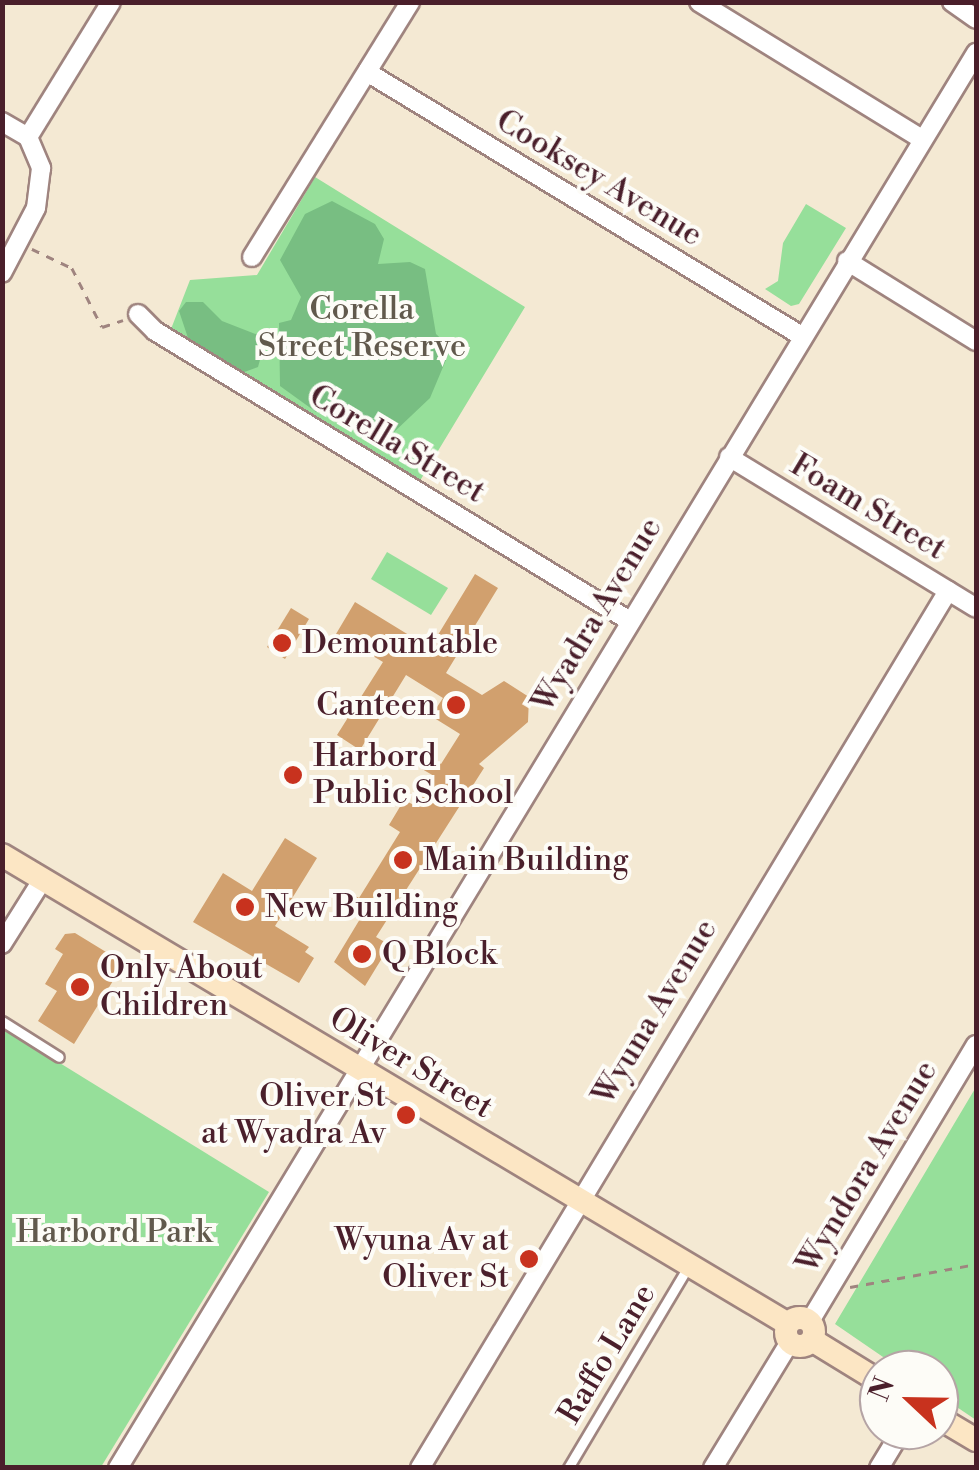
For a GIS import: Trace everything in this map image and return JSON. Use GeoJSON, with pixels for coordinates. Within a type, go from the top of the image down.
{"type":"FeatureCollection","features":[{"type":"Feature","properties":{"kind":"main road","name":"Oliver Street"},"geometry":{"type":"LineString","coordinates":[[2,855],[859,1369]]}},
{"type":"Feature","properties":{"kind":"street"},"geometry":{"type":"LineString","coordinates":[[28,138],[112,2]]}},
{"type":"Feature","properties":{"kind":"street"},"geometry":{"type":"LineString","coordinates":[[252,257],[410,2]]}},
{"type":"Feature","properties":{"kind":"street"},"geometry":{"type":"LineString","coordinates":[[699,2],[922,140]]}},
{"type":"Feature","properties":{"kind":"street"},"geometry":{"type":"LineString","coordinates":[[952,2],[976,19]]}},
{"type":"Feature","properties":{"kind":"street","name":"Wyadra Avenue"},"geometry":{"type":"LineString","coordinates":[[118,1468],[800,336],[975,59]]}},
{"type":"Feature","properties":{"kind":"street","name":"Cooksey Avenue"},"geometry":{"type":"LineString","coordinates":[[367,72],[800,336]]}},
{"type":"Feature","properties":{"kind":"street"},"geometry":{"type":"LineString","coordinates":[[2,122],[28,138],[41,168],[36,208],[2,273]]}},
{"type":"Feature","properties":{"kind":"street"},"geometry":{"type":"LineString","coordinates":[[847,261],[976,341]]}},
{"type":"Feature","properties":{"kind":"street","name":"Corella Street"},"geometry":{"type":"LineString","coordinates":[[138,314],[155,331],[628,620]]}},
{"type":"Feature","properties":{"kind":"street","name":"Foam Street"},"geometry":{"type":"LineString","coordinates":[[729,457],[976,608]]}},
{"type":"Feature","properties":{"kind":"street","name":"Wyuna Avenue"},"geometry":{"type":"LineString","coordinates":[[420,1468],[948,591]]}},
{"type":"Feature","properties":{"kind":"street"},"geometry":{"type":"LineString","coordinates":[[2,944],[42,880]]}},
{"type":"Feature","properties":{"kind":"street","name":"Wyndora Avenue"},"geometry":{"type":"LineString","coordinates":[[713,1468],[976,1045]]}},
{"type":"Feature","properties":{"kind":"lane"},"geometry":{"type":"LineString","coordinates":[[2,1021],[59,1057]]}},
{"type":"Feature","properties":{"kind":"lane","name":"Raffo Lane"},"geometry":{"type":"LineString","coordinates":[[568,1468],[688,1265]]}},
{"type":"Feature","properties":{"kind":"path"},"geometry":{"type":"LineString","coordinates":[[20,243],[72,268],[102,327],[138,314]]}},
{"type":"Feature","properties":{"kind":"path"},"geometry":{"type":"LineString","coordinates":[[850,1287],[976,1264]]}},
{"type":"Feature","properties":{"kind":"green space","name":"Corella Street Reserve"},"geometry":{"type":"Polygon","coordinates":[[[315,177],[525,307],[418,484],[171,329],[190,280],[257,275],[315,177]]]}},
{"type":"Feature","properties":{"kind":"green space"},"geometry":{"type":"Polygon","coordinates":[[[332,201],[375,224],[384,239],[378,264],[410,262],[425,269],[436,334],[451,348],[430,398],[392,434],[332,409],[316,412],[280,386],[279,323],[291,320],[301,297],[280,260],[305,214],[332,201]]]}},
{"type":"Feature","properties":{"kind":"green space"},"geometry":{"type":"Polygon","coordinates":[[[806,204],[846,228],[799,304],[791,306],[765,289],[778,281],[783,243],[806,204]]]}},
{"type":"Feature","properties":{"kind":"green space"},"geometry":{"type":"Polygon","coordinates":[[[186,302],[203,302],[222,321],[266,338],[258,367],[239,374],[190,344],[179,311],[186,302]]]}},
{"type":"Feature","properties":{"kind":"green space"},"geometry":{"type":"Polygon","coordinates":[[[387,552],[448,588],[431,615],[371,579],[387,552]]]}},
{"type":"Feature","properties":{"kind":"green space","name":"Harbord Park"},"geometry":{"type":"Polygon","coordinates":[[[3,1028],[269,1192],[101,1467],[3,1467],[3,1028]]]}},
{"type":"Feature","properties":{"kind":"green space"},"geometry":{"type":"Polygon","coordinates":[[[976,1087],[976,1420],[959,1409],[959,1350],[873,1350],[835,1324],[976,1087]]]}},
{"type":"Feature","properties":{"kind":"building"},"geometry":{"type":"Polygon","coordinates":[[[475,574],[498,588],[446,673],[482,695],[504,681],[529,697],[528,722],[479,764],[484,768],[376,937],[390,945],[365,986],[334,962],[360,919],[337,900],[344,889],[359,898],[400,832],[389,825],[404,800],[416,806],[434,776],[422,769],[429,757],[441,764],[460,734],[431,716],[443,698],[406,675],[360,750],[337,735],[383,662],[336,634],[355,602],[430,648],[475,574]]]}},
{"type":"Feature","properties":{"kind":"building"},"geometry":{"type":"Polygon","coordinates":[[[291,608],[309,619],[285,659],[267,647],[291,608]]]}},
{"type":"Feature","properties":{"kind":"building","name":"New Building"},"geometry":{"type":"Polygon","coordinates":[[[285,838],[317,858],[275,926],[309,947],[305,952],[314,958],[299,983],[193,922],[223,873],[252,891],[285,838]]]}},
{"type":"Feature","properties":{"kind":"building","name":"Only About Children"},"geometry":{"type":"Polygon","coordinates":[[[75,933],[124,963],[74,1044],[38,1021],[57,991],[45,984],[63,954],[55,949],[65,934],[75,933]]]}},
{"type":"Feature","properties":{"kind":"place","name":"Demountable"},"geometry":{"type":"Point","coordinates":[282,643]}},
{"type":"Feature","properties":{"kind":"place","name":"Canteen"},"geometry":{"type":"Point","coordinates":[456,705]}},
{"type":"Feature","properties":{"kind":"place","name":"Harbord Public School"},"geometry":{"type":"Point","coordinates":[293,775]}},
{"type":"Feature","properties":{"kind":"place","name":"Main Building"},"geometry":{"type":"Point","coordinates":[403,860]}},
{"type":"Feature","properties":{"kind":"place","name":"New Building"},"geometry":{"type":"Point","coordinates":[245,907]}},
{"type":"Feature","properties":{"kind":"place","name":"Q Block"},"geometry":{"type":"Point","coordinates":[362,954]}},
{"type":"Feature","properties":{"kind":"place","name":"Only About Children"},"geometry":{"type":"Point","coordinates":[80,987]}},
{"type":"Feature","properties":{"kind":"place","name":"Oliver St at Wyadra Av"},"geometry":{"type":"Point","coordinates":[406,1115]}},
{"type":"Feature","properties":{"kind":"place","name":"Wyuna Av at Oliver St"},"geometry":{"type":"Point","coordinates":[529,1259]}}]}
